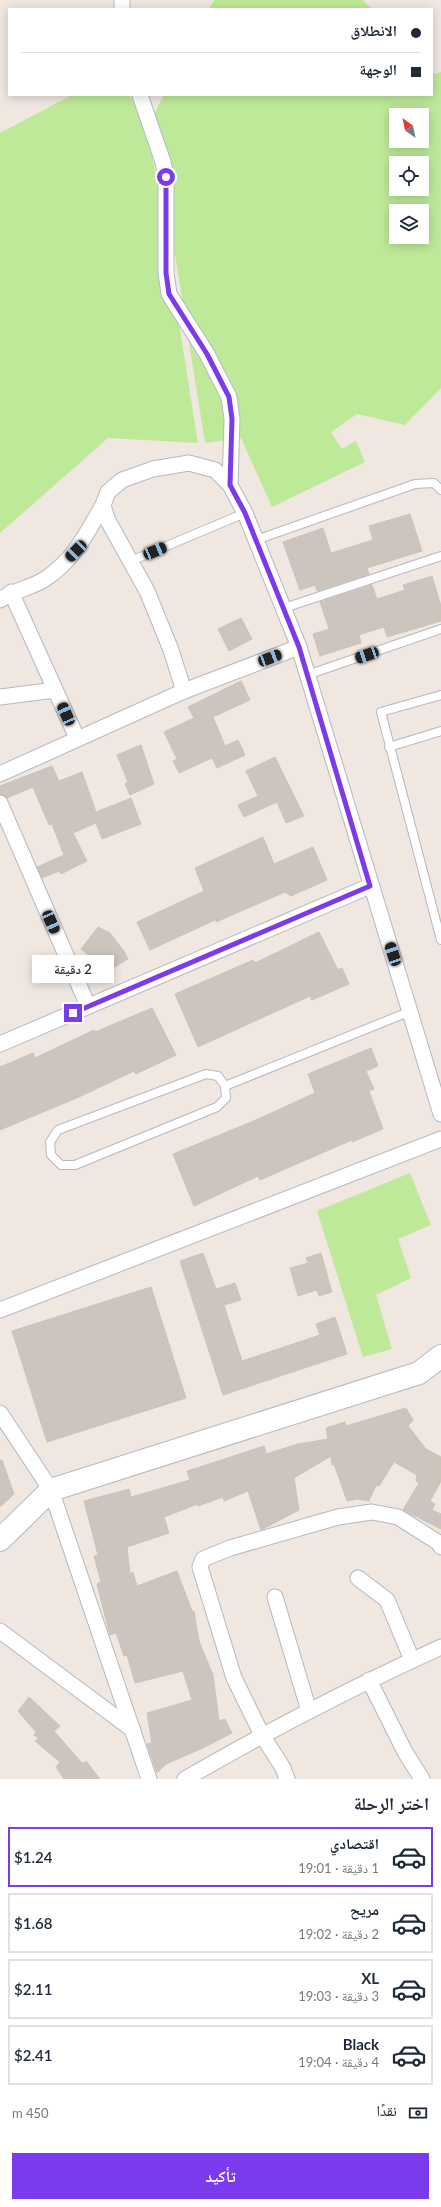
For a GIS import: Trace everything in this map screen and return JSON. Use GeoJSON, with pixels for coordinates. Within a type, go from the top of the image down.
{"type":"FeatureCollection","features":[{"type":"Feature","properties":{"kind":"street"},"geometry":{"type":"LineString","coordinates":[[140,96],[163,162],[166,177],[166,273],[169,294],[207,354],[229,397],[232,419],[230,485]]}},
{"type":"Feature","properties":{"kind":"street"},"geometry":{"type":"LineString","coordinates":[[77,738],[55,690],[6,596],[43,580],[55,572],[76,551],[103,505],[108,492],[122,480],[153,469],[189,463],[215,470],[230,485],[245,513],[299,647],[370,886],[411,1011],[441,1114]]}},
{"type":"Feature","properties":{"kind":"street"},"geometry":{"type":"LineString","coordinates":[[103,505],[107,519],[147,591],[171,650],[184,691]]}},
{"type":"Feature","properties":{"kind":"street"},"geometry":{"type":"LineString","coordinates":[[0,774],[184,691],[299,647]]}},
{"type":"Feature","properties":{"kind":"street"},"geometry":{"type":"LineString","coordinates":[[0,697],[55,690]]}},
{"type":"Feature","properties":{"kind":"street"},"geometry":{"type":"LineString","coordinates":[[0,803],[88,1006]]}},
{"type":"Feature","properties":{"kind":"street"},"geometry":{"type":"LineString","coordinates":[[0,1044],[370,886]]}},
{"type":"Feature","properties":{"kind":"street"},"geometry":{"type":"LineString","coordinates":[[0,1310],[441,1138]]}},
{"type":"Feature","properties":{"kind":"street"},"geometry":{"type":"LineString","coordinates":[[0,1540],[51,1490],[419,1373],[441,1356]]}},
{"type":"Feature","properties":{"kind":"street"},"geometry":{"type":"LineString","coordinates":[[419,1373],[441,1374]]}},
{"type":"Feature","properties":{"kind":"street"},"geometry":{"type":"LineString","coordinates":[[0,1413],[51,1490],[149,1779]]}},
{"type":"Feature","properties":{"kind":"street"},"geometry":{"type":"LineString","coordinates":[[287,1779],[283,1768],[262,1735],[234,1678],[200,1567],[203,1559],[230,1548],[338,1517],[372,1512],[398,1518],[439,1543],[441,1547]]}},
{"type":"Feature","properties":{"kind":"street"},"geometry":{"type":"LineString","coordinates":[[358,1578],[387,1600],[412,1660]]}},
{"type":"Feature","properties":{"kind":"street"},"geometry":{"type":"LineString","coordinates":[[275,1597],[309,1711]]}},
{"type":"Feature","properties":{"kind":"street"},"geometry":{"type":"LineString","coordinates":[[0,1631],[133,1730]]}},
{"type":"Feature","properties":{"kind":"street"},"geometry":{"type":"LineString","coordinates":[[185,1779],[262,1735],[369,1680],[441,1647]]}},
{"type":"Feature","properties":{"kind":"street"},"geometry":{"type":"LineString","coordinates":[[369,1680],[405,1752],[422,1779]]}},
{"type":"Feature","properties":{"kind":"lane"},"geometry":{"type":"LineString","coordinates":[[256,540],[414,484],[434,483],[441,490]]}},
{"type":"Feature","properties":{"kind":"lane"},"geometry":{"type":"LineString","coordinates":[[131,561],[245,513]]}},
{"type":"Feature","properties":{"kind":"lane"},"geometry":{"type":"LineString","coordinates":[[284,608],[441,556]]}},
{"type":"Feature","properties":{"kind":"lane"},"geometry":{"type":"LineString","coordinates":[[307,675],[441,629]]}},
{"type":"Feature","properties":{"kind":"lane"},"geometry":{"type":"LineString","coordinates":[[441,695],[381,712],[441,940]]}},
{"type":"Feature","properties":{"kind":"lane"},"geometry":{"type":"LineString","coordinates":[[389,746],[441,731]]}},
{"type":"Feature","properties":{"kind":"lane"},"geometry":{"type":"LineString","coordinates":[[225,1086],[411,1011]]}},
{"type":"Feature","properties":{"kind":"lane"},"geometry":{"type":"LineString","coordinates":[[206,1074],[218,1076],[225,1086],[226,1098],[217,1107],[75,1165],[61,1165],[51,1156],[50,1142],[53,1135],[64,1127],[206,1074]]}},
{"type":"Feature","properties":{"kind":"green space"},"geometry":{"type":"Polygon","coordinates":[[[214,0],[363,0],[371,8],[210,8],[214,0]]]}},
{"type":"Feature","properties":{"kind":"green space"},"geometry":{"type":"Polygon","coordinates":[[[441,72],[441,388],[405,425],[357,414],[331,432],[342,449],[356,441],[365,462],[272,507],[241,438],[205,443],[153,116],[163,96],[433,96],[433,73],[435,74],[441,72]]]}},
{"type":"Feature","properties":{"kind":"green space"},"geometry":{"type":"Polygon","coordinates":[[[70,96],[129,96],[146,116],[198,443],[108,438],[0,533],[0,133],[70,96]]]}},
{"type":"Feature","properties":{"kind":"green space"},"geometry":{"type":"Polygon","coordinates":[[[410,1173],[431,1225],[398,1239],[411,1278],[376,1295],[392,1349],[363,1357],[317,1211],[410,1173]]]}},
{"type":"Feature","properties":{"kind":"building"},"geometry":{"type":"Polygon","coordinates":[[[410,514],[422,551],[367,568],[369,574],[317,591],[315,585],[300,590],[283,542],[323,528],[331,553],[373,540],[369,526],[410,514]]]}},
{"type":"Feature","properties":{"kind":"building"},"geometry":{"type":"Polygon","coordinates":[[[432,576],[441,606],[441,621],[387,637],[384,627],[359,635],[361,643],[320,656],[313,634],[329,629],[320,602],[372,585],[377,599],[405,590],[403,585],[432,576]]]}},
{"type":"Feature","properties":{"kind":"building"},"geometry":{"type":"Polygon","coordinates":[[[241,618],[252,639],[229,651],[218,629],[241,618]]]}},
{"type":"Feature","properties":{"kind":"building"},"geometry":{"type":"Polygon","coordinates":[[[241,681],[250,700],[213,717],[225,746],[238,740],[245,755],[217,768],[212,758],[179,773],[173,761],[177,759],[164,732],[194,718],[188,707],[241,681]]]}},
{"type":"Feature","properties":{"kind":"building"},"geometry":{"type":"Polygon","coordinates":[[[141,745],[154,784],[130,795],[125,784],[128,782],[117,755],[141,745]]]}},
{"type":"Feature","properties":{"kind":"building"},"geometry":{"type":"Polygon","coordinates":[[[275,757],[304,816],[286,823],[277,802],[244,817],[238,805],[258,796],[246,771],[275,757]]]}},
{"type":"Feature","properties":{"kind":"building"},"geometry":{"type":"Polygon","coordinates":[[[52,766],[59,781],[82,772],[96,812],[131,798],[141,824],[102,839],[96,823],[73,833],[87,861],[61,874],[59,871],[42,878],[37,867],[64,855],[52,824],[49,825],[33,787],[7,798],[0,794],[0,786],[52,766]]]}},
{"type":"Feature","properties":{"kind":"building"},"geometry":{"type":"Polygon","coordinates":[[[263,837],[274,864],[313,847],[327,880],[291,896],[285,892],[216,922],[215,920],[150,950],[137,922],[204,891],[195,868],[263,837]]]}},
{"type":"Feature","properties":{"kind":"building"},"geometry":{"type":"Polygon","coordinates":[[[98,927],[110,933],[124,951],[128,959],[108,971],[81,949],[98,927]]]}},
{"type":"Feature","properties":{"kind":"building"},"geometry":{"type":"Polygon","coordinates":[[[319,932],[338,970],[342,968],[349,984],[312,1000],[310,996],[198,1047],[175,994],[253,960],[255,963],[319,932]]]}},
{"type":"Feature","properties":{"kind":"building"},"geometry":{"type":"Polygon","coordinates":[[[152,1008],[176,1055],[136,1074],[134,1071],[79,1097],[0,1130],[0,1067],[33,1053],[35,1058],[94,1030],[95,1032],[152,1008]]]}},
{"type":"Feature","properties":{"kind":"building"},"geometry":{"type":"Polygon","coordinates":[[[371,1048],[378,1066],[366,1071],[374,1089],[369,1091],[383,1129],[352,1142],[352,1140],[260,1180],[258,1176],[194,1206],[173,1154],[256,1120],[315,1093],[308,1074],[371,1048]]]}},
{"type":"Feature","properties":{"kind":"building"},"geometry":{"type":"Polygon","coordinates":[[[203,1253],[216,1289],[235,1283],[241,1300],[224,1305],[242,1361],[320,1335],[316,1324],[335,1317],[347,1354],[223,1395],[180,1261],[203,1253]]]}},
{"type":"Feature","properties":{"kind":"building"},"geometry":{"type":"Polygon","coordinates":[[[321,1253],[332,1292],[319,1296],[317,1290],[298,1296],[290,1268],[308,1263],[306,1258],[321,1253]]]}},
{"type":"Feature","properties":{"kind":"building"},"geometry":{"type":"Polygon","coordinates":[[[151,1287],[186,1398],[47,1442],[12,1331],[151,1287]]]}},
{"type":"Feature","properties":{"kind":"building"},"geometry":{"type":"Polygon","coordinates":[[[406,1408],[413,1420],[408,1426],[426,1449],[441,1457],[441,1481],[430,1501],[435,1504],[432,1510],[441,1514],[441,1529],[403,1510],[419,1483],[416,1481],[417,1475],[394,1462],[379,1486],[376,1485],[369,1501],[357,1499],[347,1501],[334,1464],[332,1465],[331,1456],[294,1478],[299,1510],[261,1530],[248,1491],[224,1501],[223,1497],[198,1506],[198,1504],[164,1517],[169,1533],[127,1547],[130,1574],[133,1572],[137,1586],[177,1571],[192,1611],[194,1611],[199,1641],[213,1675],[219,1721],[225,1719],[232,1733],[203,1748],[166,1764],[157,1773],[147,1744],[152,1743],[147,1713],[192,1700],[183,1671],[135,1683],[127,1655],[124,1656],[116,1633],[110,1635],[109,1632],[97,1584],[101,1582],[94,1556],[98,1555],[84,1501],[129,1489],[131,1497],[190,1480],[187,1471],[264,1446],[266,1454],[298,1444],[328,1439],[326,1428],[345,1422],[346,1426],[406,1408]]]}},
{"type":"Feature","properties":{"kind":"building"},"geometry":{"type":"Polygon","coordinates":[[[0,1460],[2,1460],[14,1494],[0,1507],[0,1460]]]}},
{"type":"Feature","properties":{"kind":"building"},"geometry":{"type":"Polygon","coordinates":[[[29,1697],[60,1726],[54,1731],[83,1764],[86,1761],[100,1779],[64,1779],[56,1767],[60,1762],[35,1741],[39,1738],[34,1735],[36,1732],[18,1711],[29,1697]]]}},
{"type":"Feature","properties":{"kind":"route"},"geometry":{"type":"LineString","coordinates":[[73,1013],[264,930],[370,886],[299,647],[245,513],[230,485],[232,419],[229,397],[207,354],[169,294],[166,273],[166,177]]}}]}
